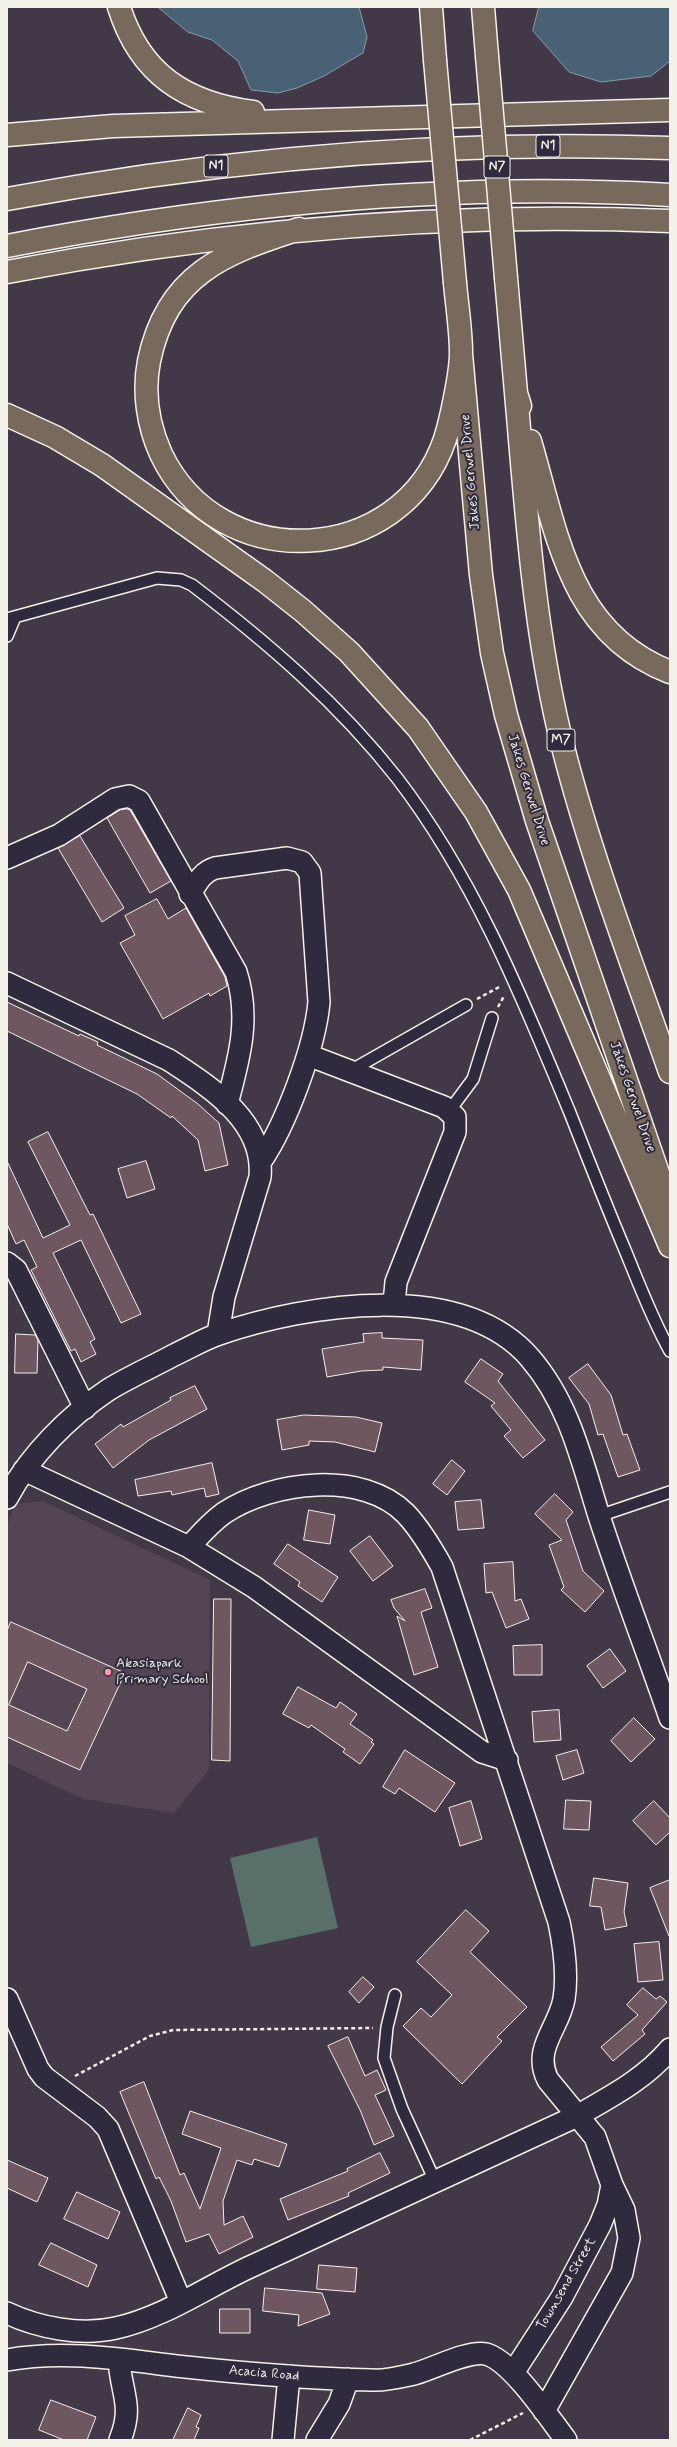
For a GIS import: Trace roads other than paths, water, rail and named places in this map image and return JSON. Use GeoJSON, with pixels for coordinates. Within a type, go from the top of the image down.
{"type":"FeatureCollection","features":[{"type":"Feature","properties":{"kind":"highway"},"geometry":{"type":"LineString","coordinates":[[119,7],[127,30],[142,55],[162,77],[178,89],[197,99],[225,108],[317,120]]}},
{"type":"Feature","properties":{"kind":"highway"},"geometry":{"type":"LineString","coordinates":[[299,229],[244,248],[207,268],[177,298],[164,318],[155,341],[148,370],[146,388],[148,412],[154,436],[163,458],[176,479],[196,501],[210,513],[230,525],[253,534],[277,540],[301,542],[343,536],[366,527],[387,515],[418,486],[437,456],[449,422],[461,354],[431,7]]}},
{"type":"Feature","properties":{"kind":"highway","name":"N7"},"geometry":{"type":"LineString","coordinates":[[483,7],[516,393]]}},
{"type":"Feature","properties":{"kind":"highway"},"geometry":{"type":"LineString","coordinates":[[486,47],[489,7]]}},
{"type":"Feature","properties":{"kind":"highway"},"geometry":{"type":"LineString","coordinates":[[607,112],[670,100]]}},
{"type":"Feature","properties":{"kind":"highway"},"geometry":{"type":"LineString","coordinates":[[7,135],[97,126],[670,110]]}},
{"type":"Feature","properties":{"kind":"highway","name":"N1"},"geometry":{"type":"LineString","coordinates":[[7,200],[174,172],[347,154],[513,146],[670,148]]}},
{"type":"Feature","properties":{"kind":"highway"},"geometry":{"type":"LineString","coordinates":[[7,246],[164,218],[313,202],[501,192],[670,195]]}},
{"type":"Feature","properties":{"kind":"highway"},"geometry":{"type":"LineString","coordinates":[[7,272],[176,243],[299,229],[486,218],[670,221]]}},
{"type":"Feature","properties":{"kind":"highway","name":"Jakes Gerwel Drive"},"geometry":{"type":"LineString","coordinates":[[461,354],[481,575],[492,653],[506,715],[536,821],[670,1208]]}},
{"type":"Feature","properties":{"kind":"highway"},"geometry":{"type":"LineString","coordinates":[[516,393],[560,548],[578,592],[593,614],[617,640],[642,658],[670,672]]}},
{"type":"Feature","properties":{"kind":"highway","name":"M7"},"geometry":{"type":"LineString","coordinates":[[516,393],[534,591],[546,669],[559,732],[589,838],[670,1072]]}},
{"type":"Feature","properties":{"kind":"highway"},"geometry":{"type":"LineString","coordinates":[[7,415],[51,435],[102,464],[276,589],[349,652],[418,728],[476,812],[519,890],[670,1246]]}},
{"type":"Feature","properties":{"kind":"street"},"geometry":{"type":"LineString","coordinates":[[7,858],[59,835],[115,799],[129,796],[139,801],[146,810],[190,894],[236,972],[244,998],[244,1036],[227,1104]]}},
{"type":"Feature","properties":{"kind":"street"},"geometry":{"type":"LineString","coordinates":[[175,866],[207,871],[287,858],[302,862],[307,866],[311,881],[319,1002],[314,1034],[308,1055],[273,1144],[261,1161]]}},
{"type":"Feature","properties":{"kind":"street"},"geometry":{"type":"LineString","coordinates":[[190,894],[207,871]]}},
{"type":"Feature","properties":{"kind":"street"},"geometry":{"type":"LineString","coordinates":[[7,983],[169,1060],[192,1075],[227,1104],[244,1121],[261,1161],[260,1177],[224,1297],[218,1334]]}},
{"type":"Feature","properties":{"kind":"street"},"geometry":{"type":"LineString","coordinates":[[308,1055],[450,1110],[456,1124],[455,1132],[396,1282],[394,1304]]}},
{"type":"Feature","properties":{"kind":"street"},"geometry":{"type":"LineString","coordinates":[[7,1263],[16,1270],[85,1408]]}},
{"type":"Feature","properties":{"kind":"street"},"geometry":{"type":"LineString","coordinates":[[7,1498],[24,1470],[44,1446],[85,1408],[108,1390],[218,1334],[291,1315],[357,1306],[394,1304],[422,1306],[462,1315],[494,1330],[528,1356],[552,1390],[563,1410],[585,1466],[599,1516],[670,1718]]}},
{"type":"Feature","properties":{"kind":"street"},"geometry":{"type":"LineString","coordinates":[[24,1470],[189,1547],[254,1587],[482,1752],[507,1760]]}},
{"type":"Feature","properties":{"kind":"street"},"geometry":{"type":"LineString","coordinates":[[189,1547],[207,1526],[225,1513],[248,1501],[278,1491],[309,1484],[344,1486],[380,1496],[406,1514],[426,1539],[442,1567],[507,1760],[559,1922],[565,1949],[564,1998],[558,2019],[544,2048],[543,2071],[595,2137],[612,2185],[624,2210],[629,2238],[622,2273],[541,2408]]}},
{"type":"Feature","properties":{"kind":"street"},"geometry":{"type":"LineString","coordinates":[[7,1999],[38,2069],[55,2087],[97,2117],[108,2129],[181,2302]]}},
{"type":"Feature","properties":{"kind":"street"},"geometry":{"type":"LineString","coordinates":[[7,2313],[39,2326],[88,2330],[116,2328],[181,2302],[237,2273],[577,2116],[620,2092],[669,2050]]}},
{"type":"Feature","properties":{"kind":"street","name":"Townsend Street"},"geometry":{"type":"LineString","coordinates":[[513,2373],[562,2297],[600,2225],[608,2205],[612,2185]]}},
{"type":"Feature","properties":{"kind":"street","name":"Acacia Road"},"geometry":{"type":"LineString","coordinates":[[7,2360],[57,2354],[289,2376],[374,2381],[413,2374],[478,2354],[486,2354],[497,2359],[513,2373]]}},
{"type":"Feature","properties":{"kind":"street"},"geometry":{"type":"LineString","coordinates":[[119,2360],[120,2378],[128,2409],[127,2422],[120,2440]]}},
{"type":"Feature","properties":{"kind":"street"},"geometry":{"type":"LineString","coordinates":[[513,2373],[566,2440]]}},
{"type":"Feature","properties":{"kind":"street"},"geometry":{"type":"LineString","coordinates":[[283,2440],[289,2376]]}},
{"type":"Feature","properties":{"kind":"street"},"geometry":{"type":"LineString","coordinates":[[317,2440],[339,2404],[348,2379]]}},
{"type":"Feature","properties":{"kind":"lane"},"geometry":{"type":"LineString","coordinates":[[7,636],[11,618],[157,578],[181,580],[192,585],[254,634],[340,714],[397,779],[456,867],[513,980],[640,1288],[670,1351]]}},
{"type":"Feature","properties":{"kind":"lane"},"geometry":{"type":"LineString","coordinates":[[350,1071],[466,1005]]}},
{"type":"Feature","properties":{"kind":"lane"},"geometry":{"type":"LineString","coordinates":[[450,1110],[473,1079],[492,1018]]}},
{"type":"Feature","properties":{"kind":"lane"},"geometry":{"type":"LineString","coordinates":[[599,1516],[670,1492]]}},
{"type":"Feature","properties":{"kind":"lane"},"geometry":{"type":"LineString","coordinates":[[395,1995],[387,2027],[384,2058],[402,2109],[435,2181]]}},
{"type":"Feature","properties":{"kind":"water"},"geometry":{"type":"Polygon","coordinates":[[[158,7],[359,7],[367,37],[363,53],[324,76],[297,88],[278,93],[251,90],[238,61],[212,40],[188,32],[158,7]]]}},
{"type":"Feature","properties":{"kind":"water"},"geometry":{"type":"Polygon","coordinates":[[[539,7],[670,7],[670,61],[651,76],[601,82],[569,72],[533,31],[539,7]]]}},
{"type":"Feature","properties":{"kind":"place","name":"Akasiapark Primary School"},"geometry":{"type":"Point","coordinates":[108,1672]}}]}
